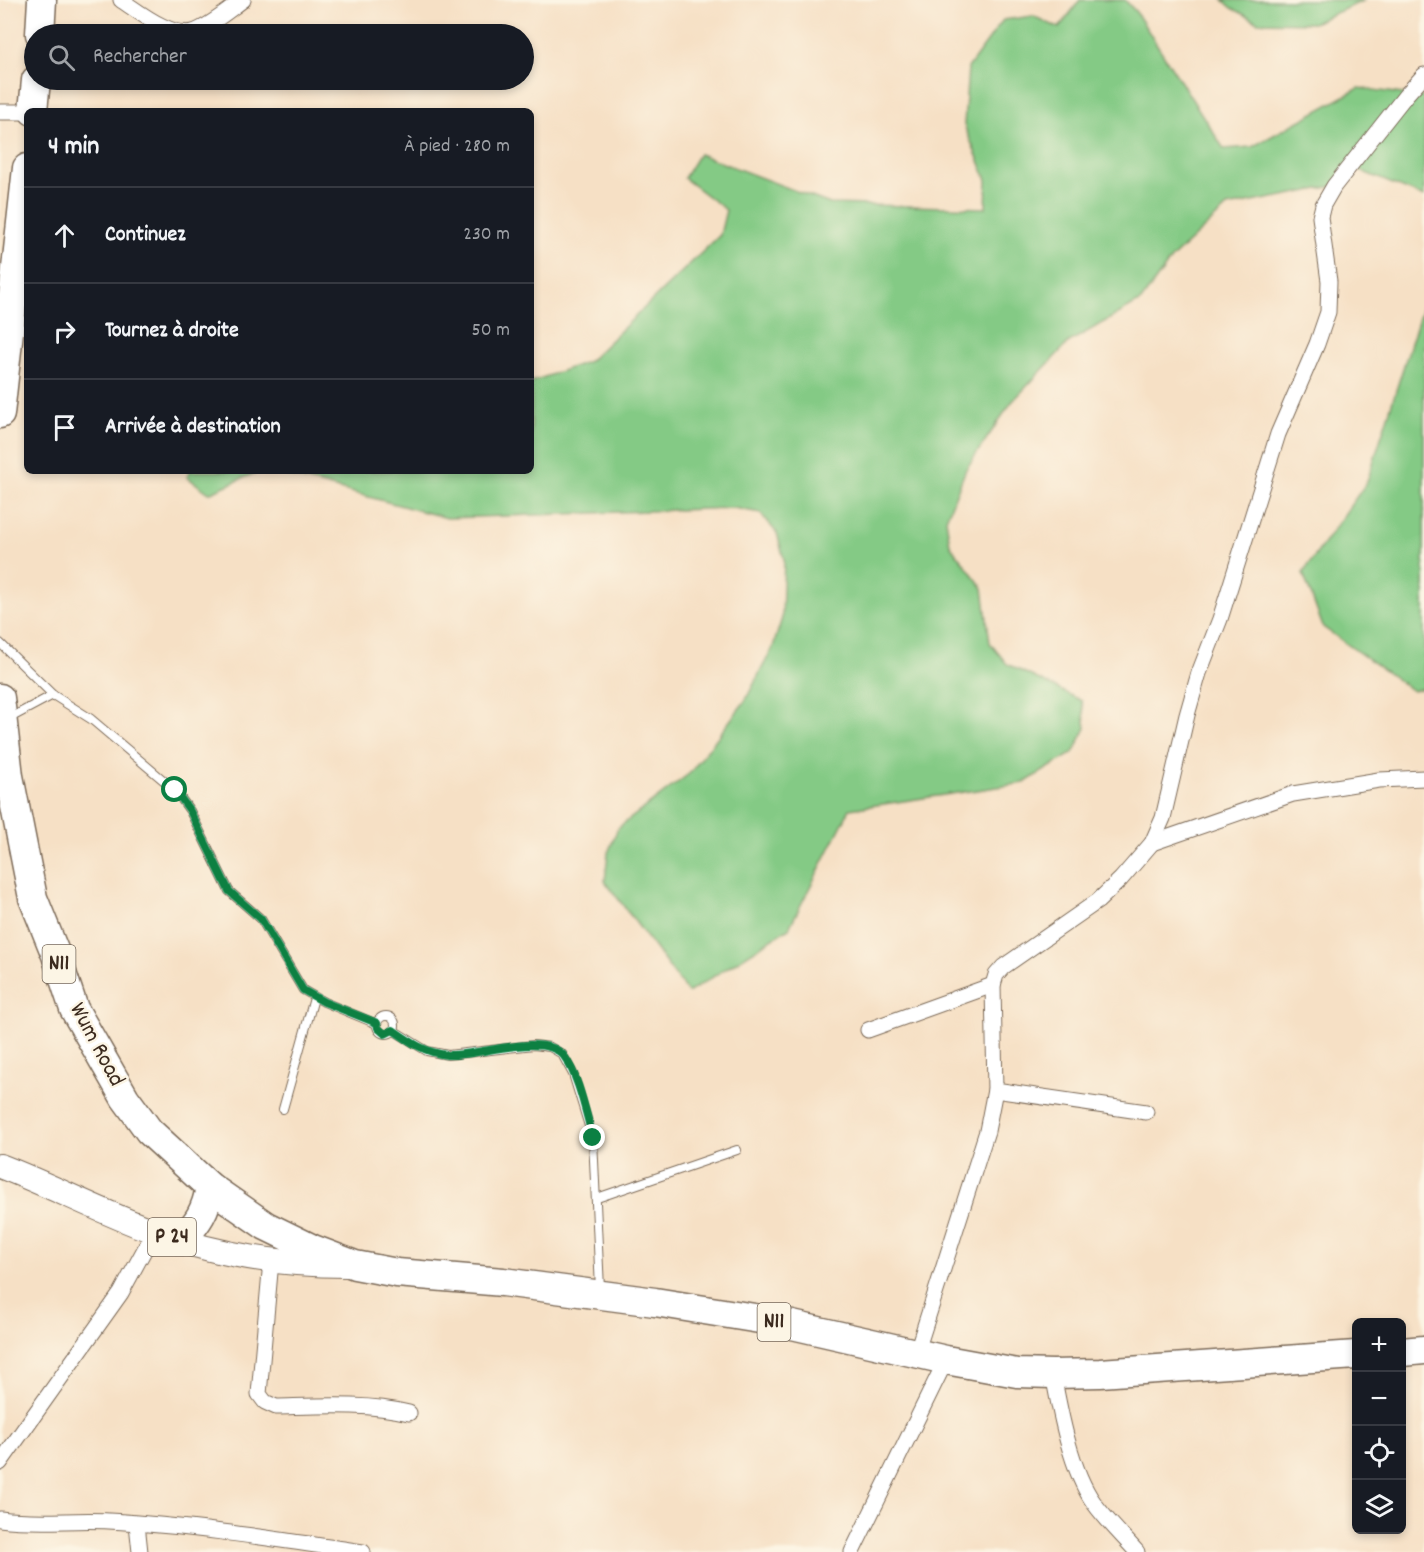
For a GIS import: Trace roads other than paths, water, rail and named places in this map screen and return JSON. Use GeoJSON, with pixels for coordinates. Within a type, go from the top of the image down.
{"type":"FeatureCollection","features":[{"type":"Feature","properties":{"kind":"highway"},"geometry":{"type":"LineString","coordinates":[[41,24],[42,0]]}},
{"type":"Feature","properties":{"kind":"highway"},"geometry":{"type":"LineString","coordinates":[[33,108],[35,90]]}},
{"type":"Feature","properties":{"kind":"highway"},"geometry":{"type":"LineString","coordinates":[[0,414],[24,195]]}},
{"type":"Feature","properties":{"kind":"highway","name":"Wum Road"},"geometry":{"type":"LineString","coordinates":[[2,728],[33,898],[56,955],[74,1009],[125,1098],[149,1131],[210,1187]]}},
{"type":"Feature","properties":{"kind":"highway"},"geometry":{"type":"LineString","coordinates":[[182,1240],[198,1222],[207,1205],[210,1187]]}},
{"type":"Feature","properties":{"kind":"highway","name":"N11"},"geometry":{"type":"LineString","coordinates":[[210,1187],[266,1226],[314,1249],[355,1265],[397,1273],[503,1282],[601,1295],[779,1322],[916,1354],[1017,1372],[1053,1374],[1352,1355]]}},
{"type":"Feature","properties":{"kind":"highway"},"geometry":{"type":"LineString","coordinates":[[1406,1352],[1424,1350]]}},
{"type":"Feature","properties":{"kind":"main road","name":"P 24"},"geometry":{"type":"LineString","coordinates":[[0,1167],[154,1232],[220,1252],[271,1262],[355,1265]]}},
{"type":"Feature","properties":{"kind":"street"},"geometry":{"type":"LineString","coordinates":[[121,0],[158,24]]}},
{"type":"Feature","properties":{"kind":"street"},"geometry":{"type":"LineString","coordinates":[[207,24],[243,0]]}},
{"type":"Feature","properties":{"kind":"street"},"geometry":{"type":"LineString","coordinates":[[916,1354],[987,1131],[995,1090],[993,985],[996,975],[1003,967],[1098,901],[1121,879],[1152,843],[1163,818],[1199,673],[1220,619],[1278,434],[1317,344],[1328,312],[1329,281],[1320,217],[1323,206],[1334,186],[1406,94],[1424,75]]}},
{"type":"Feature","properties":{"kind":"street"},"geometry":{"type":"LineString","coordinates":[[0,112],[24,112]]}},
{"type":"Feature","properties":{"kind":"street"},"geometry":{"type":"LineString","coordinates":[[1152,843],[1293,794],[1379,780],[1424,778]]}},
{"type":"Feature","properties":{"kind":"street"},"geometry":{"type":"LineString","coordinates":[[868,1030],[993,985]]}},
{"type":"Feature","properties":{"kind":"street"},"geometry":{"type":"LineString","coordinates":[[995,1090],[1146,1112]]}},
{"type":"Feature","properties":{"kind":"street"},"geometry":{"type":"LineString","coordinates":[[0,1463],[121,1293],[154,1232]]}},
{"type":"Feature","properties":{"kind":"street"},"geometry":{"type":"LineString","coordinates":[[271,1262],[259,1394],[265,1402],[276,1407],[384,1407],[409,1413]]}},
{"type":"Feature","properties":{"kind":"street"},"geometry":{"type":"LineString","coordinates":[[852,1552],[946,1360]]}},
{"type":"Feature","properties":{"kind":"street"},"geometry":{"type":"LineString","coordinates":[[1053,1374],[1061,1422],[1078,1470],[1093,1502],[1137,1552]]}},
{"type":"Feature","properties":{"kind":"street"},"geometry":{"type":"LineString","coordinates":[[0,1519],[29,1523],[78,1521],[137,1524],[363,1552]]}},
{"type":"Feature","properties":{"kind":"street"},"geometry":{"type":"LineString","coordinates":[[137,1524],[140,1552]]}},
{"type":"Feature","properties":{"kind":"lane"},"geometry":{"type":"LineString","coordinates":[[0,643],[53,695],[91,719],[175,790],[190,811],[229,891],[261,919],[303,990],[314,998],[377,1023]]}},
{"type":"Feature","properties":{"kind":"lane"},"geometry":{"type":"LineString","coordinates":[[2,728],[53,695]]}},
{"type":"Feature","properties":{"kind":"lane"},"geometry":{"type":"LineString","coordinates":[[283,1109],[314,998]]}},
{"type":"Feature","properties":{"kind":"lane"},"geometry":{"type":"LineString","coordinates":[[377,1023],[382,1016],[387,1016],[394,1022],[393,1030]]}},
{"type":"Feature","properties":{"kind":"lane"},"geometry":{"type":"LineString","coordinates":[[377,1023],[378,1028],[385,1034],[393,1030]]}},
{"type":"Feature","properties":{"kind":"lane"},"geometry":{"type":"LineString","coordinates":[[393,1030],[427,1051],[448,1055],[534,1045],[550,1047],[562,1054],[573,1074],[593,1138],[601,1295]]}},
{"type":"Feature","properties":{"kind":"lane"},"geometry":{"type":"LineString","coordinates":[[597,1198],[737,1150]]}}]}
